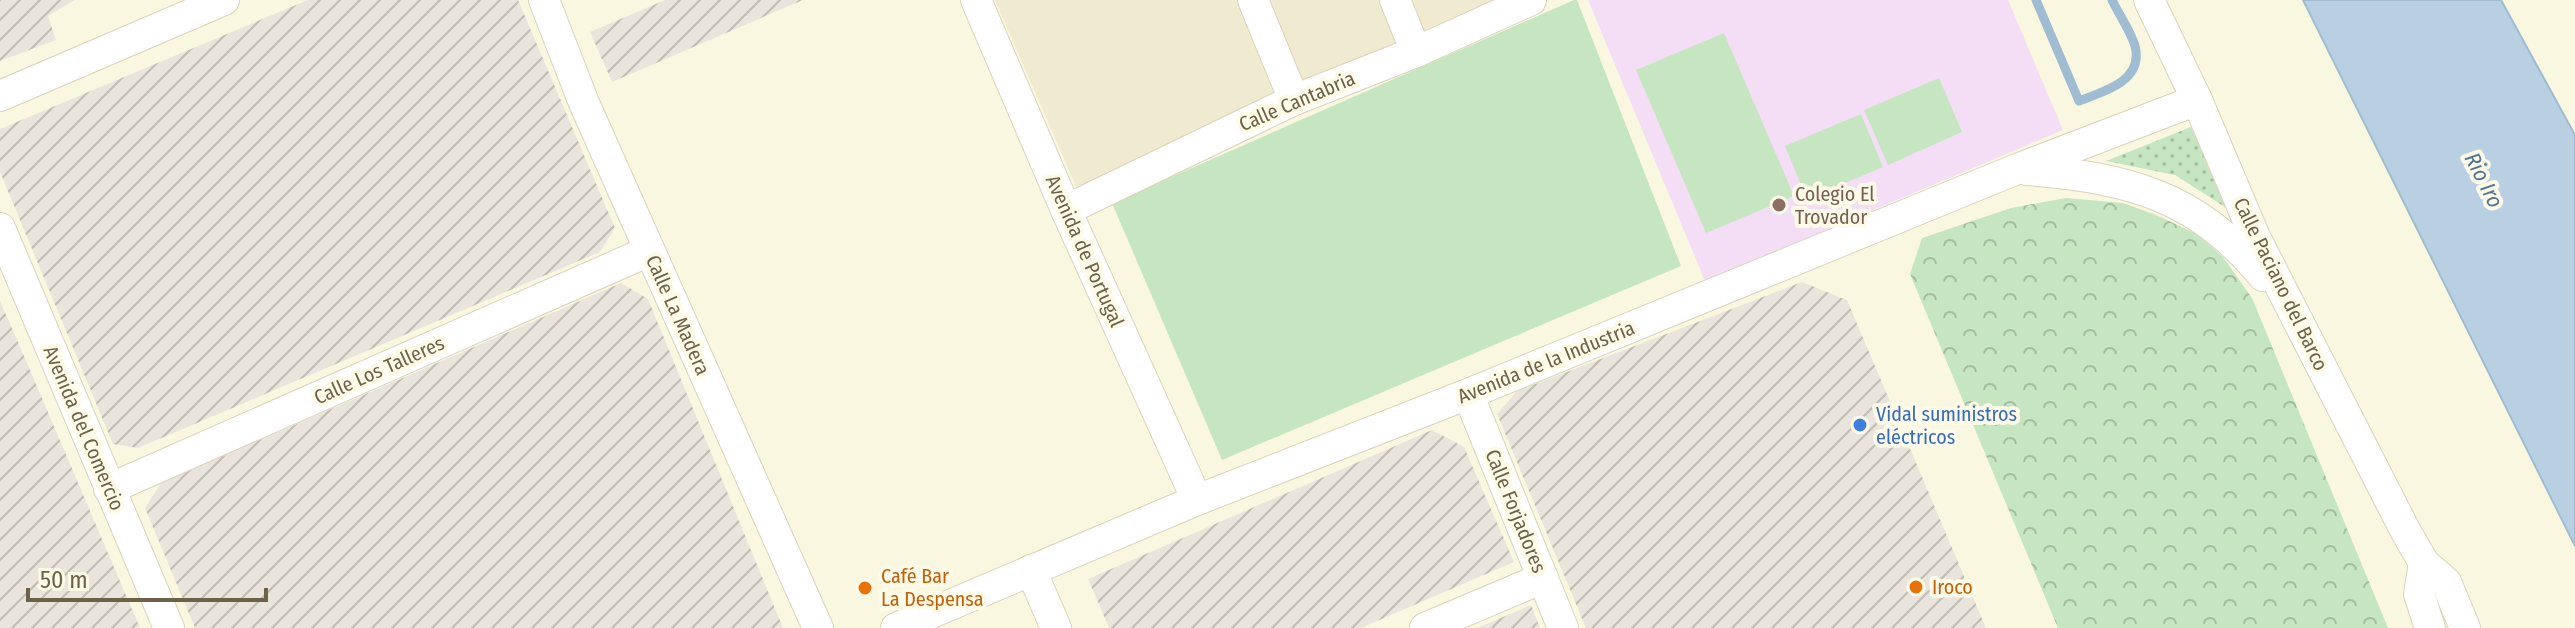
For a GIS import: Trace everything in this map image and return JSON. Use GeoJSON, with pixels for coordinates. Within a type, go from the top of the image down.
{"type":"FeatureCollection","features":[{"type":"Feature","properties":{"kind":"street"},"geometry":{"type":"LineString","coordinates":[[0,96],[224,0]]}},
{"type":"Feature","properties":{"kind":"street","name":"Calle La Madera"},"geometry":{"type":"LineString","coordinates":[[544,0],[584,103],[818,628]]}},
{"type":"Feature","properties":{"kind":"street","name":"Avenida de Portugal"},"geometry":{"type":"LineString","coordinates":[[976,0],[1066,210],[1197,500]]}},
{"type":"Feature","properties":{"kind":"street"},"geometry":{"type":"LineString","coordinates":[[1253,0],[1294,100]]}},
{"type":"Feature","properties":{"kind":"street"},"geometry":{"type":"LineString","coordinates":[[1395,0],[1416,52]]}},
{"type":"Feature","properties":{"kind":"street","name":"Calle Cantabria"},"geometry":{"type":"LineString","coordinates":[[1066,210],[1294,100],[1416,52],[1531,0]]}},
{"type":"Feature","properties":{"kind":"street","name":"Calle Paciano del Barco"},"geometry":{"type":"LineString","coordinates":[[2149,0],[2197,100],[2255,237],[2424,563],[2446,582],[2465,628]]}},
{"type":"Feature","properties":{"kind":"street","name":"Avenida de la Industria"},"geometry":{"type":"LineString","coordinates":[[896,628],[1197,500],[1468,394],[2017,169],[2197,100]]}},
{"type":"Feature","properties":{"kind":"street"},"geometry":{"type":"LineString","coordinates":[[2017,169],[2073,174],[2173,201],[2205,219],[2246,255],[2293,311]]}},
{"type":"Feature","properties":{"kind":"street","name":"Avenida del Comercio"},"geometry":{"type":"LineString","coordinates":[[0,228],[169,628]]}},
{"type":"Feature","properties":{"kind":"street","name":"Calle Los Talleres"},"geometry":{"type":"LineString","coordinates":[[109,489],[649,251]]}},
{"type":"Feature","properties":{"kind":"street","name":"Calle Forjadores"},"geometry":{"type":"LineString","coordinates":[[1468,394],[1563,628]]}},
{"type":"Feature","properties":{"kind":"street"},"geometry":{"type":"LineString","coordinates":[[2424,563],[2419,594],[2430,628]]}},
{"type":"Feature","properties":{"kind":"street"},"geometry":{"type":"LineString","coordinates":[[1031,570],[1056,628]]}},
{"type":"Feature","properties":{"kind":"street"},"geometry":{"type":"LineString","coordinates":[[1425,628],[1543,578]]}},
{"type":"Feature","properties":{"kind":"shaded area"},"geometry":{"type":"Polygon","coordinates":[[[0,0],[75,0],[48,16],[56,40],[0,61],[0,0]]]}},
{"type":"Feature","properties":{"kind":"shaded area"},"geometry":{"type":"Polygon","coordinates":[[[308,0],[518,0],[615,228],[600,252],[138,448],[113,444],[0,172],[0,129],[308,0]]]}},
{"type":"Feature","properties":{"kind":"shaded area"},"geometry":{"type":"Polygon","coordinates":[[[665,0],[803,0],[612,82],[590,32],[665,0]]]}},
{"type":"Feature","properties":{"kind":"shaded area"},"geometry":{"type":"Polygon","coordinates":[[[995,0],[1496,0],[1078,191],[995,0]]]}},
{"type":"Feature","properties":{"kind":"shaded area","name":"Colegio El Trovador"},"geometry":{"type":"Polygon","coordinates":[[[1588,0],[2008,0],[2063,130],[1705,281],[1588,0]]]}},
{"type":"Feature","properties":{"kind":"shaded area"},"geometry":{"type":"Polygon","coordinates":[[[1802,282],[1847,300],[1986,628],[1586,628],[1497,414],[1517,391],[1802,282]]]}},
{"type":"Feature","properties":{"kind":"shaded area"},"geometry":{"type":"Polygon","coordinates":[[[621,283],[648,299],[783,628],[195,628],[145,508],[161,483],[621,283]]]}},
{"type":"Feature","properties":{"kind":"shaded area"},"geometry":{"type":"Polygon","coordinates":[[[0,301],[18,342],[140,628],[0,628],[0,301]]]}},
{"type":"Feature","properties":{"kind":"shaded area"},"geometry":{"type":"Polygon","coordinates":[[[1432,430],[1464,447],[1514,562],[1361,628],[1109,628],[1088,579],[1432,430]]]}},
{"type":"Feature","properties":{"kind":"shaded area"},"geometry":{"type":"Polygon","coordinates":[[[1531,605],[1540,628],[1477,628],[1531,605]]]}},
{"type":"Feature","properties":{"kind":"green space"},"geometry":{"type":"Polygon","coordinates":[[[1577,0],[1681,266],[1222,460],[1112,203],[1577,0]]]}},
{"type":"Feature","properties":{"kind":"green space"},"geometry":{"type":"Polygon","coordinates":[[[1724,33],[1794,196],[1706,233],[1636,70],[1724,33]]]}},
{"type":"Feature","properties":{"kind":"green space"},"geometry":{"type":"Polygon","coordinates":[[[1939,78],[1962,132],[1888,165],[1864,110],[1939,78]]]}},
{"type":"Feature","properties":{"kind":"green space"},"geometry":{"type":"Polygon","coordinates":[[[1861,114],[1883,167],[1807,199],[1785,146],[1861,114]]]}},
{"type":"Feature","properties":{"kind":"green space"},"geometry":{"type":"Polygon","coordinates":[[[2191,127],[2228,209],[2175,175],[2106,161],[2191,127]]]}},
{"type":"Feature","properties":{"kind":"green space"},"geometry":{"type":"Polygon","coordinates":[[[2066,198],[2123,203],[2156,215],[2197,234],[2223,257],[2252,298],[2388,628],[2058,628],[1910,274],[1922,238],[2011,208],[2066,198]]]}},
{"type":"Feature","properties":{"kind":"water","name":"Rio Iro"},"geometry":{"type":"Polygon","coordinates":[[[2303,0],[2501,0],[2575,135],[2575,546],[2303,0]]]}},
{"type":"Feature","properties":{"kind":"waterway"},"geometry":{"type":"LineString","coordinates":[[2036,0],[2079,101],[2126,79],[2136,62],[2133,39],[2112,0]]}},
{"type":"Feature","properties":{"kind":"place","name":"Colegio El Trovador"},"geometry":{"type":"Point","coordinates":[1779,205]}},
{"type":"Feature","properties":{"kind":"place","name":"Vidal suministros eléctricos"},"geometry":{"type":"Point","coordinates":[1860,425]}},
{"type":"Feature","properties":{"kind":"place","name":"Iroco"},"geometry":{"type":"Point","coordinates":[1916,587]}},
{"type":"Feature","properties":{"kind":"place","name":"Café Bar La Despensa"},"geometry":{"type":"Point","coordinates":[865,588]}}]}
